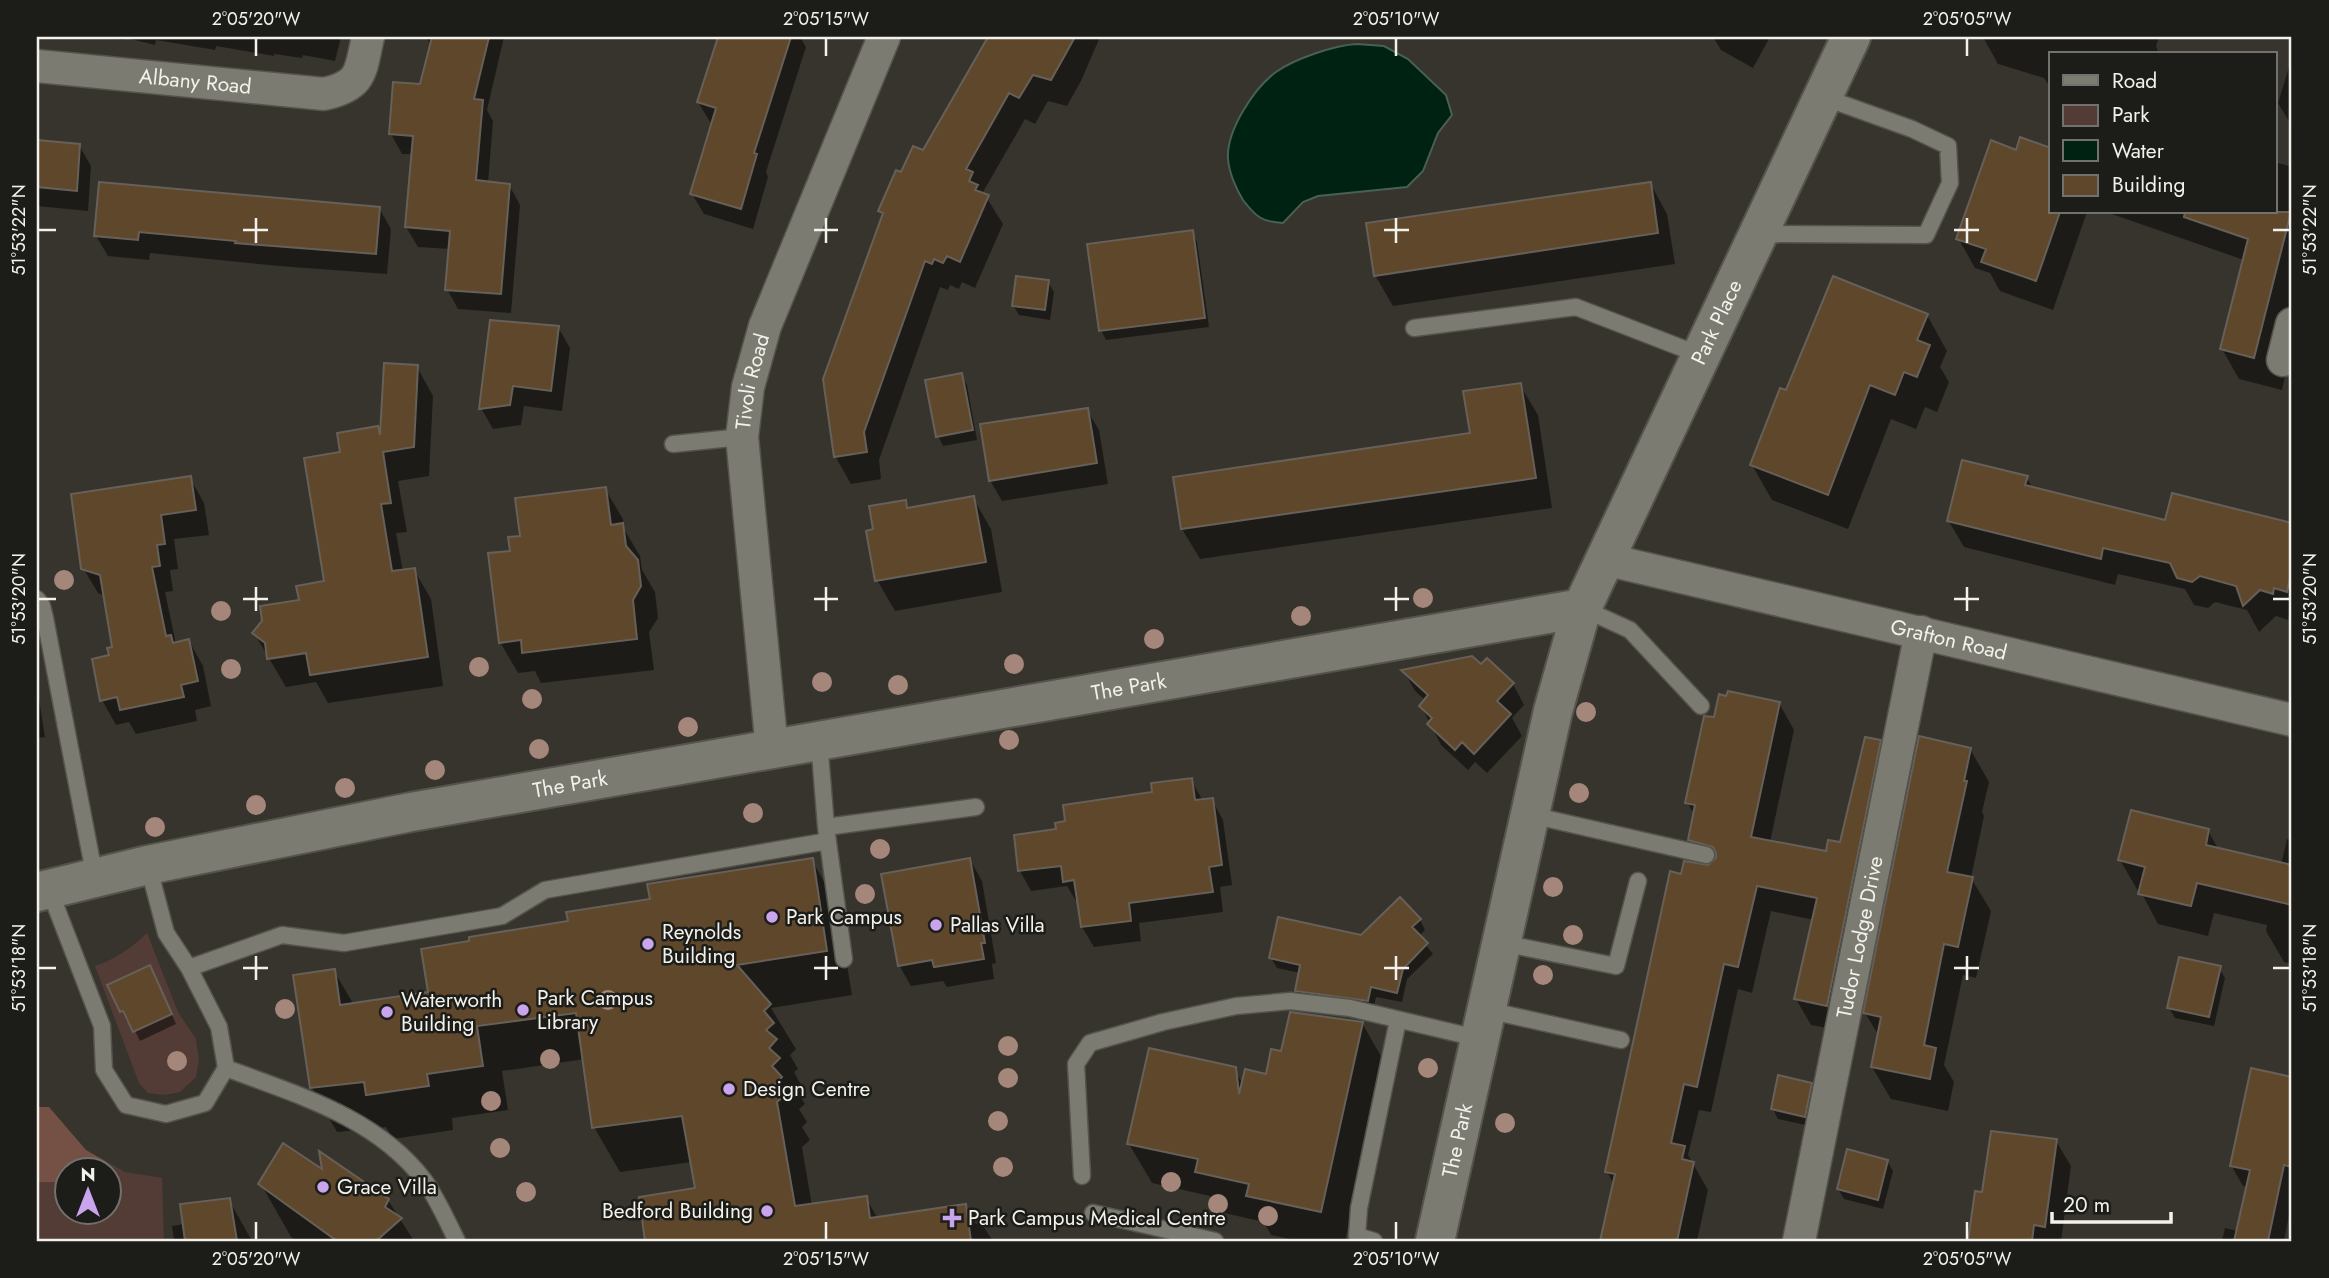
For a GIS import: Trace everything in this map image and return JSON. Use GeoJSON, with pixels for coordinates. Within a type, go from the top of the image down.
{"type":"FeatureCollection","features":[{"type":"Feature","properties":{"kind":"street","name":"Albany Road"},"geometry":{"type":"LineString","coordinates":[[37,66],[324,94],[338,91],[352,83],[361,67],[368,37]]}},
{"type":"Feature","properties":{"kind":"street","name":"Tivoli Road"},"geometry":{"type":"LineString","coordinates":[[772,750],[742,437],[747,387],[765,326],[884,37]]}},
{"type":"Feature","properties":{"kind":"street","name":"Park Place"},"geometry":{"type":"LineString","coordinates":[[1582,608],[1851,37]]}},
{"type":"Feature","properties":{"kind":"street"},"geometry":{"type":"LineString","coordinates":[[2283,360],[2292,324]]}},
{"type":"Feature","properties":{"kind":"street","name":"Grafton Road"},"geometry":{"type":"LineString","coordinates":[[1604,558],[2292,720]]}},
{"type":"Feature","properties":{"kind":"street","name":"The Park"},"geometry":{"type":"LineString","coordinates":[[43,890],[148,865],[411,812],[1582,608],[1553,711],[1435,1241]]}},
{"type":"Feature","properties":{"kind":"street","name":"Tudor Lodge Drive"},"geometry":{"type":"LineString","coordinates":[[1799,1241],[1921,632]]}},
{"type":"Feature","properties":{"kind":"lane"},"geometry":{"type":"LineString","coordinates":[[1757,234],[1926,235],[1950,183],[1948,146],[1912,129],[1823,97]]}},
{"type":"Feature","properties":{"kind":"lane"},"geometry":{"type":"LineString","coordinates":[[1414,328],[1576,307],[1700,355]]}},
{"type":"Feature","properties":{"kind":"lane"},"geometry":{"type":"LineString","coordinates":[[673,444],[742,437]]}},
{"type":"Feature","properties":{"kind":"lane"},"geometry":{"type":"LineString","coordinates":[[37,599],[45,618],[94,878]]}},
{"type":"Feature","properties":{"kind":"lane"},"geometry":{"type":"LineString","coordinates":[[1582,608],[1630,629],[1701,706]]}},
{"type":"Feature","properties":{"kind":"lane"},"geometry":{"type":"LineString","coordinates":[[818,741],[844,959]]}},
{"type":"Feature","properties":{"kind":"lane"},"geometry":{"type":"LineString","coordinates":[[189,968],[282,935],[344,943],[502,916],[545,890],[976,807]]}},
{"type":"Feature","properties":{"kind":"lane"},"geometry":{"type":"LineString","coordinates":[[1531,815],[1706,855]]}},
{"type":"Feature","properties":{"kind":"lane"},"geometry":{"type":"LineString","coordinates":[[43,890],[102,1026],[104,1070],[126,1105],[166,1114],[205,1103],[226,1068],[219,1027],[189,968],[166,933],[148,865]]}},
{"type":"Feature","properties":{"kind":"lane"},"geometry":{"type":"LineString","coordinates":[[1502,943],[1616,966],[1638,881]]}},
{"type":"Feature","properties":{"kind":"lane"},"geometry":{"type":"LineString","coordinates":[[1082,1176],[1076,1063],[1090,1043],[1163,1022],[1236,1006],[1290,1001],[1350,1009],[1398,1020],[1484,1025],[1621,1040]]}},
{"type":"Feature","properties":{"kind":"lane"},"geometry":{"type":"LineString","coordinates":[[1374,1241],[1356,1236],[1359,1208],[1398,1020]]}},
{"type":"Feature","properties":{"kind":"lane"},"geometry":{"type":"LineString","coordinates":[[226,1068],[357,1121],[394,1146],[425,1181],[457,1241]]}},
{"type":"Feature","properties":{"kind":"lane"},"geometry":{"type":"LineString","coordinates":[[1093,1213],[1215,1241]]}},
{"type":"Feature","properties":{"kind":"green space"},"geometry":{"type":"Polygon","coordinates":[[[147,933],[178,1012],[196,1039],[199,1060],[196,1077],[180,1092],[165,1095],[148,1093],[139,1083],[95,966],[123,952],[147,933]]]}},
{"type":"Feature","properties":{"kind":"green space"},"geometry":{"type":"Polygon","coordinates":[[[122,1170],[162,1178],[164,1241],[37,1241],[37,1182],[52,1182],[52,1226],[122,1226],[122,1170]]]}},
{"type":"Feature","properties":{"kind":"shaded area"},"geometry":{"type":"Polygon","coordinates":[[[37,1107],[49,1107],[86,1150],[96,1156],[52,1156],[52,1182],[37,1182],[37,1107]]]}},
{"type":"Feature","properties":{"kind":"water"},"geometry":{"type":"Polygon","coordinates":[[[1357,44],[1384,46],[1408,59],[1446,95],[1452,115],[1438,133],[1423,171],[1407,187],[1318,196],[1303,202],[1283,223],[1260,218],[1240,196],[1228,159],[1232,136],[1243,111],[1259,88],[1284,67],[1326,50],[1357,44]]]}},
{"type":"Feature","properties":{"kind":"building"},"geometry":{"type":"Polygon","coordinates":[[[432,37],[489,37],[474,99],[483,100],[476,180],[510,184],[501,294],[445,290],[450,231],[405,227],[413,136],[389,134],[393,82],[420,84],[432,37]]]}},
{"type":"Feature","properties":{"kind":"building"},"geometry":{"type":"Polygon","coordinates":[[[718,37],[791,37],[754,153],[757,154],[741,209],[690,194],[716,108],[697,102],[718,37]]]}},
{"type":"Feature","properties":{"kind":"building"},"geometry":{"type":"Polygon","coordinates":[[[988,37],[1075,37],[1051,80],[1033,75],[1019,98],[1009,93],[966,169],[973,172],[969,181],[978,185],[975,190],[989,195],[960,262],[947,256],[943,263],[934,259],[932,264],[925,261],[864,432],[867,452],[834,457],[823,379],[883,213],[878,211],[896,170],[901,172],[913,146],[923,150],[988,37]]]}},
{"type":"Feature","properties":{"kind":"building"},"geometry":{"type":"Polygon","coordinates":[[[2020,137],[2049,147],[2049,214],[2059,214],[2036,281],[1981,262],[1986,249],[1956,239],[1991,140],[2016,150],[2020,137]]]}},
{"type":"Feature","properties":{"kind":"building"},"geometry":{"type":"Polygon","coordinates":[[[37,140],[80,144],[77,191],[37,187],[37,140]]]}},
{"type":"Feature","properties":{"kind":"building"},"geometry":{"type":"Polygon","coordinates":[[[99,182],[380,207],[376,254],[139,232],[138,240],[94,236],[99,182]]]}},
{"type":"Feature","properties":{"kind":"building"},"geometry":{"type":"Polygon","coordinates":[[[1651,182],[1658,233],[1374,276],[1366,223],[1651,182]]]}},
{"type":"Feature","properties":{"kind":"building"},"geometry":{"type":"Polygon","coordinates":[[[2291,212],[2254,358],[2220,349],[2248,239],[2184,217],[2185,214],[2291,212]]]}},
{"type":"Feature","properties":{"kind":"building"},"geometry":{"type":"Polygon","coordinates":[[[1193,230],[1205,318],[1099,331],[1087,244],[1193,230]]]}},
{"type":"Feature","properties":{"kind":"building"},"geometry":{"type":"Polygon","coordinates":[[[1016,276],[1049,280],[1045,310],[1012,306],[1016,276]]]}},
{"type":"Feature","properties":{"kind":"building"},"geometry":{"type":"Polygon","coordinates":[[[1833,276],[1928,314],[1917,340],[1930,345],[1917,377],[1904,372],[1895,395],[1870,385],[1828,495],[1750,465],[1780,388],[1786,390],[1833,276]]]}},
{"type":"Feature","properties":{"kind":"building"},"geometry":{"type":"Polygon","coordinates":[[[490,320],[559,326],[551,391],[513,386],[510,405],[479,409],[490,320]]]}},
{"type":"Feature","properties":{"kind":"building"},"geometry":{"type":"Polygon","coordinates":[[[384,363],[418,365],[414,447],[383,452],[391,503],[381,504],[392,571],[415,568],[428,657],[310,675],[306,653],[267,659],[265,643],[252,633],[262,621],[260,606],[299,600],[296,586],[324,581],[304,458],[340,452],[337,433],[378,426],[380,435],[384,363]]]}},
{"type":"Feature","properties":{"kind":"building"},"geometry":{"type":"Polygon","coordinates":[[[962,373],[973,430],[936,437],[925,380],[962,373]]]}},
{"type":"Feature","properties":{"kind":"building"},"geometry":{"type":"Polygon","coordinates":[[[1521,383],[1536,478],[1181,529],[1173,477],[1470,433],[1463,391],[1521,383]]]}},
{"type":"Feature","properties":{"kind":"building"},"geometry":{"type":"Polygon","coordinates":[[[1088,408],[1097,463],[989,481],[980,424],[1088,408]]]}},
{"type":"Feature","properties":{"kind":"building"},"geometry":{"type":"Polygon","coordinates":[[[1962,460],[2028,476],[2025,485],[2165,520],[2172,493],[2292,523],[2292,569],[2287,592],[2274,588],[2273,594],[2260,590],[2243,606],[2236,586],[2200,576],[2192,582],[2177,578],[2170,563],[2103,548],[2101,559],[1947,521],[1962,460]]]}},
{"type":"Feature","properties":{"kind":"building"},"geometry":{"type":"Polygon","coordinates":[[[191,476],[196,510],[161,515],[165,544],[157,545],[160,566],[152,567],[166,636],[171,635],[173,643],[189,639],[198,681],[181,685],[184,697],[120,710],[117,697],[100,701],[92,659],[109,655],[107,648],[112,647],[100,575],[81,569],[71,494],[191,476]]]}},
{"type":"Feature","properties":{"kind":"building"},"geometry":{"type":"Polygon","coordinates":[[[606,487],[611,525],[623,523],[626,546],[638,560],[641,586],[633,600],[637,639],[522,653],[521,640],[499,643],[488,553],[510,551],[508,537],[520,536],[515,498],[606,487]]]}},
{"type":"Feature","properties":{"kind":"building"},"geometry":{"type":"Polygon","coordinates":[[[974,496],[986,562],[875,581],[866,531],[873,529],[869,506],[906,500],[907,508],[974,496]]]}},
{"type":"Feature","properties":{"kind":"building"},"geometry":{"type":"Polygon","coordinates":[[[1472,656],[1481,664],[1487,658],[1514,683],[1497,701],[1511,714],[1474,754],[1462,742],[1455,750],[1427,724],[1432,718],[1419,706],[1428,695],[1401,670],[1472,656]]]}},
{"type":"Feature","properties":{"kind":"building"},"geometry":{"type":"Polygon","coordinates":[[[1728,691],[1780,702],[1751,837],[1826,851],[1828,840],[1840,842],[1865,737],[1881,740],[1827,1006],[1794,999],[1817,898],[1757,886],[1738,967],[1724,964],[1697,1087],[1684,1084],[1671,1143],[1685,1146],[1682,1159],[1694,1162],[1677,1241],[1600,1241],[1615,1174],[1605,1172],[1670,871],[1681,874],[1684,861],[1708,865],[1716,858],[1713,847],[1688,840],[1695,805],[1685,803],[1704,716],[1714,717],[1719,694],[1726,696],[1728,691]]]}},
{"type":"Feature","properties":{"kind":"building"},"geometry":{"type":"Polygon","coordinates":[[[1919,736],[1971,748],[1964,781],[1967,781],[1947,872],[1973,877],[1958,947],[1944,944],[1924,1045],[1936,1048],[1930,1079],[1871,1067],[1881,1017],[1863,1013],[1919,736]]]}},
{"type":"Feature","properties":{"kind":"building"},"geometry":{"type":"Polygon","coordinates":[[[1192,778],[1195,800],[1213,798],[1222,865],[1209,867],[1213,892],[1129,903],[1131,921],[1081,927],[1074,880],[1063,882],[1061,866],[1018,871],[1014,835],[1056,829],[1055,823],[1065,821],[1063,805],[1152,792],[1151,783],[1192,778]]]}},
{"type":"Feature","properties":{"kind":"building"},"geometry":{"type":"Polygon","coordinates":[[[2131,810],[2209,829],[2206,845],[2292,865],[2292,905],[2197,883],[2191,906],[2138,894],[2145,867],[2118,860],[2131,810]]]}},
{"type":"Feature","properties":{"kind":"building"},"geometry":{"type":"Polygon","coordinates":[[[813,858],[827,951],[737,965],[771,1004],[764,1011],[774,1023],[766,1030],[777,1039],[769,1048],[780,1058],[772,1066],[782,1077],[775,1084],[786,1094],[777,1102],[795,1206],[867,1196],[870,1218],[966,1204],[971,1241],[645,1241],[639,1197],[695,1188],[682,1116],[592,1128],[576,1013],[477,1026],[483,1066],[427,1074],[429,1086],[366,1095],[364,1082],[310,1088],[293,975],[335,969],[340,1005],[428,992],[421,949],[469,941],[469,937],[568,921],[566,912],[650,899],[647,884],[813,858]]]}},
{"type":"Feature","properties":{"kind":"building","name":"Pallas Villa"},"geometry":{"type":"Polygon","coordinates":[[[970,858],[985,943],[981,943],[984,959],[934,967],[932,960],[898,966],[881,874],[970,858]]]}},
{"type":"Feature","properties":{"kind":"building"},"geometry":{"type":"Polygon","coordinates":[[[1400,897],[1421,919],[1412,927],[1428,943],[1403,969],[1397,993],[1371,987],[1368,1001],[1295,991],[1300,965],[1269,958],[1278,917],[1361,935],[1400,897]]]}},
{"type":"Feature","properties":{"kind":"building"},"geometry":{"type":"Polygon","coordinates":[[[2179,957],[2221,966],[2209,1017],[2167,1008],[2179,957]]]}},
{"type":"Feature","properties":{"kind":"building"},"geometry":{"type":"Polygon","coordinates":[[[150,965],[172,1014],[133,1032],[107,985],[150,965]]]}},
{"type":"Feature","properties":{"kind":"building"},"geometry":{"type":"Polygon","coordinates":[[[1290,1012],[1363,1022],[1321,1212],[1246,1196],[1249,1184],[1195,1172],[1198,1159],[1127,1144],[1149,1048],[1236,1067],[1239,1094],[1245,1069],[1266,1074],[1271,1049],[1281,1051],[1290,1012]]]}},
{"type":"Feature","properties":{"kind":"building"},"geometry":{"type":"Polygon","coordinates":[[[2251,1068],[2292,1077],[2292,1167],[2284,1165],[2268,1241],[2234,1241],[2250,1170],[2230,1166],[2251,1068]]]}},
{"type":"Feature","properties":{"kind":"building"},"geometry":{"type":"Polygon","coordinates":[[[1778,1075],[1812,1083],[1805,1117],[1771,1109],[1778,1075]]]}},
{"type":"Feature","properties":{"kind":"building"},"geometry":{"type":"Polygon","coordinates":[[[1991,1131],[2057,1139],[2045,1227],[2034,1225],[2032,1241],[1968,1241],[1975,1191],[1982,1192],[1991,1131]]]}},
{"type":"Feature","properties":{"kind":"building","name":"Grace Villa"},"geometry":{"type":"Polygon","coordinates":[[[283,1143],[322,1169],[319,1151],[389,1199],[385,1207],[402,1218],[376,1241],[337,1241],[258,1184],[283,1143]]]}},
{"type":"Feature","properties":{"kind":"building"},"geometry":{"type":"Polygon","coordinates":[[[1847,1149],[1888,1160],[1878,1200],[1837,1189],[1847,1149]]]}},
{"type":"Feature","properties":{"kind":"building"},"geometry":{"type":"Polygon","coordinates":[[[230,1198],[237,1241],[185,1241],[180,1204],[230,1198]]]}},
{"type":"Feature","properties":{"kind":"place","name":"Park Campus"},"geometry":{"type":"Point","coordinates":[772,917]}},
{"type":"Feature","properties":{"kind":"place","name":"Pallas Villa"},"geometry":{"type":"Point","coordinates":[936,925]}},
{"type":"Feature","properties":{"kind":"place","name":"Reynolds Building"},"geometry":{"type":"Point","coordinates":[648,944]}},
{"type":"Feature","properties":{"kind":"place","name":"Park Campus Library"},"geometry":{"type":"Point","coordinates":[523,1010]}},
{"type":"Feature","properties":{"kind":"place","name":"Waterworth Building"},"geometry":{"type":"Point","coordinates":[387,1012]}},
{"type":"Feature","properties":{"kind":"place","name":"Design Centre"},"geometry":{"type":"Point","coordinates":[729,1089]}},
{"type":"Feature","properties":{"kind":"place","name":"Grace Villa"},"geometry":{"type":"Point","coordinates":[323,1187]}},
{"type":"Feature","properties":{"kind":"place","name":"Bedford Building"},"geometry":{"type":"Point","coordinates":[767,1211]}},
{"type":"Feature","properties":{"kind":"place","name":"Park Campus Medical Centre"},"geometry":{"type":"Point","coordinates":[952,1218]}}]}
